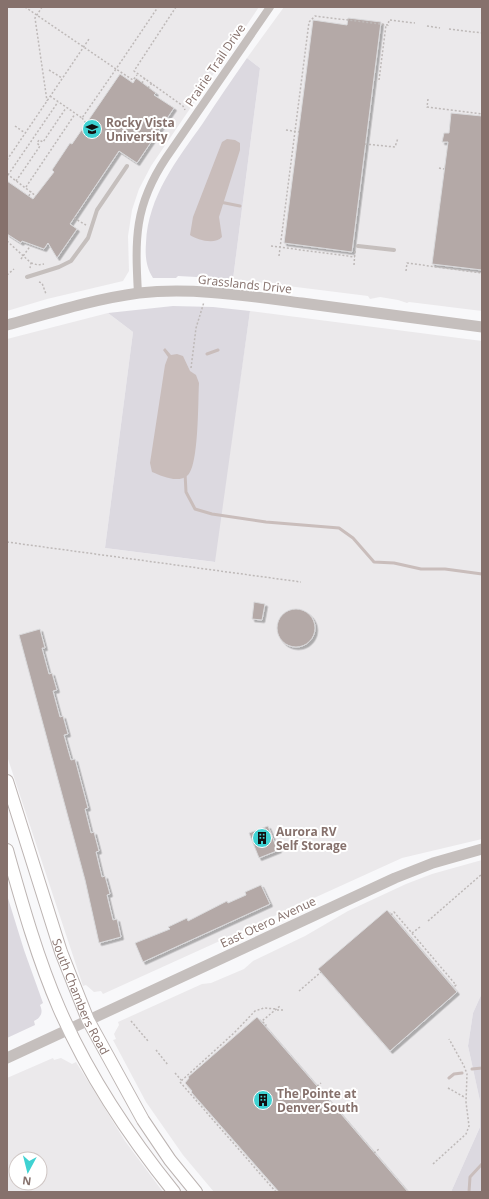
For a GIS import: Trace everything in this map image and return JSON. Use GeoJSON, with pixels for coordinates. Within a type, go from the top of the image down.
{"type":"FeatureCollection","features":[{"type":"Feature","properties":{"kind":"main road","name":"South Chambers Road"},"geometry":{"type":"LineString","coordinates":[[7,781],[61,952],[88,1020],[143,1120],[170,1160],[196,1192]]}},
{"type":"Feature","properties":{"kind":"main road","name":"South Chambers Road"},"geometry":{"type":"LineString","coordinates":[[7,850],[39,954],[57,1004],[69,1029],[90,1071],[112,1108],[174,1192]]}},
{"type":"Feature","properties":{"kind":"street","name":"Prairie Trail Drive"},"geometry":{"type":"LineString","coordinates":[[138,294],[135,248],[136,232],[140,213],[151,183],[166,158],[270,7]]}},
{"type":"Feature","properties":{"kind":"street","name":"Grasslands Drive"},"geometry":{"type":"LineString","coordinates":[[7,326],[79,305],[138,294],[205,292],[250,296],[482,327]]}},
{"type":"Feature","properties":{"kind":"street","name":"East Otero Avenue"},"geometry":{"type":"LineString","coordinates":[[7,1058],[395,878],[432,863],[482,849]]}},
{"type":"Feature","properties":{"kind":"lane"},"geometry":{"type":"LineString","coordinates":[[27,277],[60,267],[71,261],[88,238],[97,210],[127,166]]}},
{"type":"Feature","properties":{"kind":"lane"},"geometry":{"type":"LineString","coordinates":[[358,246],[394,250]]}},
{"type":"Feature","properties":{"kind":"path"},"geometry":{"type":"LineString","coordinates":[[25,7],[133,80],[139,75]]}},
{"type":"Feature","properties":{"kind":"path"},"geometry":{"type":"LineString","coordinates":[[42,7],[35,18],[47,101]]}},
{"type":"Feature","properties":{"kind":"path"},"geometry":{"type":"LineString","coordinates":[[82,118],[158,7]]}},
{"type":"Feature","properties":{"kind":"path"},"geometry":{"type":"LineString","coordinates":[[176,7],[134,71],[183,106],[185,110]]}},
{"type":"Feature","properties":{"kind":"path"},"geometry":{"type":"LineString","coordinates":[[279,256],[309,22],[315,16],[386,25]]}},
{"type":"Feature","properties":{"kind":"path"},"geometry":{"type":"LineString","coordinates":[[379,80],[386,25],[388,25],[389,20],[415,23]]}},
{"type":"Feature","properties":{"kind":"path"},"geometry":{"type":"LineString","coordinates":[[308,25],[313,26]]}},
{"type":"Feature","properties":{"kind":"path"},"geometry":{"type":"LineString","coordinates":[[427,26],[440,28]]}},
{"type":"Feature","properties":{"kind":"path"},"geometry":{"type":"LineString","coordinates":[[449,29],[482,33]]}},
{"type":"Feature","properties":{"kind":"path"},"geometry":{"type":"LineString","coordinates":[[7,160],[89,39]]}},
{"type":"Feature","properties":{"kind":"path"},"geometry":{"type":"LineString","coordinates":[[48,70],[62,78]]}},
{"type":"Feature","properties":{"kind":"path"},"geometry":{"type":"LineString","coordinates":[[137,79],[139,75]]}},
{"type":"Feature","properties":{"kind":"path"},"geometry":{"type":"LineString","coordinates":[[142,83],[145,78]]}},
{"type":"Feature","properties":{"kind":"path"},"geometry":{"type":"LineString","coordinates":[[148,88],[152,83]]}},
{"type":"Feature","properties":{"kind":"path"},"geometry":{"type":"LineString","coordinates":[[50,96],[82,118],[86,123]]}},
{"type":"Feature","properties":{"kind":"path"},"geometry":{"type":"LineString","coordinates":[[428,99],[428,107],[482,114]]}},
{"type":"Feature","properties":{"kind":"path"},"geometry":{"type":"LineString","coordinates":[[36,196],[8,175],[58,102]]}},
{"type":"Feature","properties":{"kind":"path"},"geometry":{"type":"LineString","coordinates":[[38,142],[39,140],[43,142],[66,108]]}},
{"type":"Feature","properties":{"kind":"path"},"geometry":{"type":"LineString","coordinates":[[26,187],[76,114]]}},
{"type":"Feature","properties":{"kind":"path"},"geometry":{"type":"LineString","coordinates":[[15,126],[25,133]]}},
{"type":"Feature","properties":{"kind":"path"},"geometry":{"type":"LineString","coordinates":[[286,130],[299,132]]}},
{"type":"Feature","properties":{"kind":"path"},"geometry":{"type":"LineString","coordinates":[[16,181],[40,146],[33,138]]}},
{"type":"Feature","properties":{"kind":"path"},"geometry":{"type":"LineString","coordinates":[[365,144],[395,147],[398,138]]}},
{"type":"Feature","properties":{"kind":"path"},"geometry":{"type":"LineString","coordinates":[[439,168],[444,169]]}},
{"type":"Feature","properties":{"kind":"path"},"geometry":{"type":"LineString","coordinates":[[29,196],[31,191]]}},
{"type":"Feature","properties":{"kind":"path"},"geometry":{"type":"LineString","coordinates":[[74,218],[85,227],[86,219]]}},
{"type":"Feature","properties":{"kind":"path"},"geometry":{"type":"LineString","coordinates":[[7,241],[31,263],[38,265],[46,263]]}},
{"type":"Feature","properties":{"kind":"path"},"geometry":{"type":"LineString","coordinates":[[21,259],[31,245]]}},
{"type":"Feature","properties":{"kind":"path"},"geometry":{"type":"LineString","coordinates":[[271,246],[355,257]]}},
{"type":"Feature","properties":{"kind":"path"},"geometry":{"type":"LineString","coordinates":[[30,268],[31,263]]}},
{"type":"Feature","properties":{"kind":"path"},"geometry":{"type":"LineString","coordinates":[[406,271],[407,263],[482,273]]}},
{"type":"Feature","properties":{"kind":"path"},"geometry":{"type":"LineString","coordinates":[[7,275],[14,269]]}},
{"type":"Feature","properties":{"kind":"path"},"geometry":{"type":"LineString","coordinates":[[39,282],[42,283],[46,294]]}},
{"type":"Feature","properties":{"kind":"path"},"geometry":{"type":"LineString","coordinates":[[191,368],[196,328],[202,311],[205,292]]}},
{"type":"Feature","properties":{"kind":"path"},"geometry":{"type":"LineString","coordinates":[[7,542],[301,582]]}},
{"type":"Feature","properties":{"kind":"path"},"geometry":{"type":"LineString","coordinates":[[428,921],[482,874]]}},
{"type":"Feature","properties":{"kind":"path"},"geometry":{"type":"LineString","coordinates":[[391,915],[394,912],[456,985],[453,988]]}},
{"type":"Feature","properties":{"kind":"path"},"geometry":{"type":"LineString","coordinates":[[410,936],[420,927]]}},
{"type":"Feature","properties":{"kind":"path"},"geometry":{"type":"LineString","coordinates":[[299,991],[321,972]]}},
{"type":"Feature","properties":{"kind":"path"},"geometry":{"type":"LineString","coordinates":[[265,1026],[266,1025],[262,1021],[280,1006]]}},
{"type":"Feature","properties":{"kind":"path"},"geometry":{"type":"LineString","coordinates":[[181,1080],[214,1053],[255,1011],[264,1008],[285,1010]]}},
{"type":"Feature","properties":{"kind":"path"},"geometry":{"type":"LineString","coordinates":[[131,1022],[148,1041]]}},
{"type":"Feature","properties":{"kind":"path"},"geometry":{"type":"LineString","coordinates":[[433,1164],[463,1137],[468,1130],[470,1122],[466,1098],[467,1074],[449,1039]]}},
{"type":"Feature","properties":{"kind":"path"},"geometry":{"type":"LineString","coordinates":[[156,1050],[168,1065]]}},
{"type":"Feature","properties":{"kind":"path"},"geometry":{"type":"LineString","coordinates":[[175,1073],[181,1080],[180,1082],[276,1192]]}},
{"type":"Feature","properties":{"kind":"path"},"geometry":{"type":"LineString","coordinates":[[317,1086],[321,1082]]}},
{"type":"Feature","properties":{"kind":"path"},"geometry":{"type":"LineString","coordinates":[[448,1088],[466,1098]]}},
{"type":"Feature","properties":{"kind":"path"},"geometry":{"type":"LineString","coordinates":[[374,1152],[379,1149]]}},
{"type":"Feature","properties":{"kind":"shaded area","name":"Rocky Vista University"},"geometry":{"type":"Polygon","coordinates":[[[7,7],[259,7],[151,166],[139,189],[132,210],[128,236],[129,271],[123,281],[47,299],[7,311],[7,7]]]}},
{"type":"Feature","properties":{"kind":"shaded area"},"geometry":{"type":"Polygon","coordinates":[[[284,7],[482,7],[482,311],[409,302],[407,303],[380,297],[370,299],[368,296],[233,279],[260,68],[247,58],[284,7]]]}},
{"type":"Feature","properties":{"kind":"shaded area"},"geometry":{"type":"Polygon","coordinates":[[[247,58],[260,68],[233,279],[178,276],[176,278],[153,278],[146,261],[146,243],[148,226],[158,194],[183,151],[247,58]]]}},
{"type":"Feature","properties":{"kind":"shaded area"},"geometry":{"type":"Polygon","coordinates":[[[227,139],[235,140],[240,143],[240,150],[219,217],[222,237],[215,241],[197,239],[190,235],[193,217],[222,142],[227,139]]]}},
{"type":"Feature","properties":{"kind":"shaded area"},"geometry":{"type":"Polygon","coordinates":[[[173,306],[213,307],[250,311],[215,562],[105,548],[133,332],[108,313],[173,306]]]}},
{"type":"Feature","properties":{"kind":"shaded area"},"geometry":{"type":"Polygon","coordinates":[[[250,311],[482,341],[482,839],[402,858],[103,994],[101,991],[94,992],[86,985],[83,986],[7,756],[7,339],[108,313],[133,332],[105,548],[214,562],[250,311]]]}},
{"type":"Feature","properties":{"kind":"shaded area"},"geometry":{"type":"Polygon","coordinates":[[[165,348],[171,355],[177,354],[183,356],[190,371],[196,375],[199,383],[197,432],[194,459],[192,469],[188,475],[180,479],[170,478],[152,472],[150,463],[165,365],[168,357],[163,350],[165,348]]]}},
{"type":"Feature","properties":{"kind":"shaded area"},"geometry":{"type":"Polygon","coordinates":[[[482,860],[482,993],[473,1013],[468,1046],[480,1101],[480,1127],[451,1192],[214,1192],[183,1155],[146,1102],[113,1040],[116,1039],[114,1034],[119,1025],[118,1022],[202,984],[211,983],[244,969],[253,961],[305,936],[348,911],[406,884],[432,874],[482,860]]]}},
{"type":"Feature","properties":{"kind":"shaded area"},"geometry":{"type":"Polygon","coordinates":[[[7,895],[24,950],[43,1003],[40,1005],[42,1012],[40,1016],[34,1021],[35,1025],[7,1038],[7,895]]]}},
{"type":"Feature","properties":{"kind":"shaded area"},"geometry":{"type":"Polygon","coordinates":[[[482,993],[482,1192],[451,1192],[480,1127],[480,1101],[468,1046],[473,1013],[482,993]]]}},
{"type":"Feature","properties":{"kind":"shaded area"},"geometry":{"type":"Polygon","coordinates":[[[53,1058],[54,1060],[61,1058],[72,1064],[76,1062],[125,1141],[163,1192],[7,1192],[7,1078],[53,1058]]]}},
{"type":"Feature","properties":{"kind":"building"},"geometry":{"type":"Polygon","coordinates":[[[348,18],[381,22],[352,252],[284,243],[313,20],[347,25],[348,18]]]}},
{"type":"Feature","properties":{"kind":"building"},"geometry":{"type":"Polygon","coordinates":[[[120,74],[133,83],[136,78],[156,93],[154,95],[174,108],[137,163],[119,151],[70,224],[77,229],[57,258],[48,243],[44,249],[22,241],[21,243],[7,234],[7,181],[33,199],[54,172],[52,170],[70,143],[72,144],[120,74]]]}},
{"type":"Feature","properties":{"kind":"building"},"geometry":{"type":"Polygon","coordinates":[[[451,113],[482,116],[482,270],[432,264],[448,142],[442,142],[444,133],[449,133],[451,113]]]}},
{"type":"Feature","properties":{"kind":"building"},"geometry":{"type":"Polygon","coordinates":[[[254,602],[265,604],[262,620],[252,619],[254,602]]]}},
{"type":"Feature","properties":{"kind":"building"},"geometry":{"type":"Polygon","coordinates":[[[296,609],[309,615],[315,628],[309,641],[296,647],[283,641],[277,628],[283,615],[296,609]]]}},
{"type":"Feature","properties":{"kind":"building"},"geometry":{"type":"Polygon","coordinates":[[[40,629],[45,648],[42,648],[49,674],[52,673],[57,690],[53,691],[60,717],[63,716],[68,734],[64,735],[71,760],[75,759],[88,808],[85,809],[91,833],[94,832],[99,851],[96,852],[102,877],[105,876],[110,894],[107,895],[113,920],[117,919],[121,937],[99,943],[85,880],[19,635],[40,629]]]}},
{"type":"Feature","properties":{"kind":"building","name":"Aurora RV Self Storage"},"geometry":{"type":"Polygon","coordinates":[[[268,826],[279,850],[259,858],[249,833],[268,826]]]}},
{"type":"Feature","properties":{"kind":"building"},"geometry":{"type":"Polygon","coordinates":[[[261,885],[270,904],[143,962],[135,943],[170,929],[168,927],[187,918],[188,921],[227,901],[228,903],[246,895],[245,892],[261,885]]]}},
{"type":"Feature","properties":{"kind":"building"},"geometry":{"type":"Polygon","coordinates":[[[387,910],[457,992],[390,1051],[318,969],[387,910]]]}},
{"type":"Feature","properties":{"kind":"building","name":"The Pointe at Denver South"},"geometry":{"type":"Polygon","coordinates":[[[257,1017],[408,1192],[279,1192],[191,1092],[192,1091],[185,1083],[189,1078],[188,1077],[257,1017]]]}},
{"type":"Feature","properties":{"kind":"waterway"},"geometry":{"type":"LineString","coordinates":[[220,202],[240,206]]}},
{"type":"Feature","properties":{"kind":"waterway"},"geometry":{"type":"LineString","coordinates":[[207,354],[218,350]]}},
{"type":"Feature","properties":{"kind":"waterway"},"geometry":{"type":"LineString","coordinates":[[185,473],[186,492],[195,509],[212,514],[266,522],[339,528],[353,538],[374,562],[394,563],[421,569],[445,569],[482,574]]}},
{"type":"Feature","properties":{"kind":"waterway"},"geometry":{"type":"LineString","coordinates":[[472,1069],[482,1068]]}},
{"type":"Feature","properties":{"kind":"waterway"},"geometry":{"type":"LineString","coordinates":[[449,1078],[454,1074],[462,1073]]}},
{"type":"Feature","properties":{"kind":"waterway"},"geometry":{"type":"LineString","coordinates":[[469,1192],[470,1177],[482,1164]]}},
{"type":"Feature","properties":{"kind":"place","name":"Rocky Vista University"},"geometry":{"type":"Point","coordinates":[92,129]}},
{"type":"Feature","properties":{"kind":"place","name":"Aurora RV Self Storage"},"geometry":{"type":"Point","coordinates":[262,838]}},
{"type":"Feature","properties":{"kind":"place","name":"The Pointe at Denver South"},"geometry":{"type":"Point","coordinates":[263,1100]}}]}
